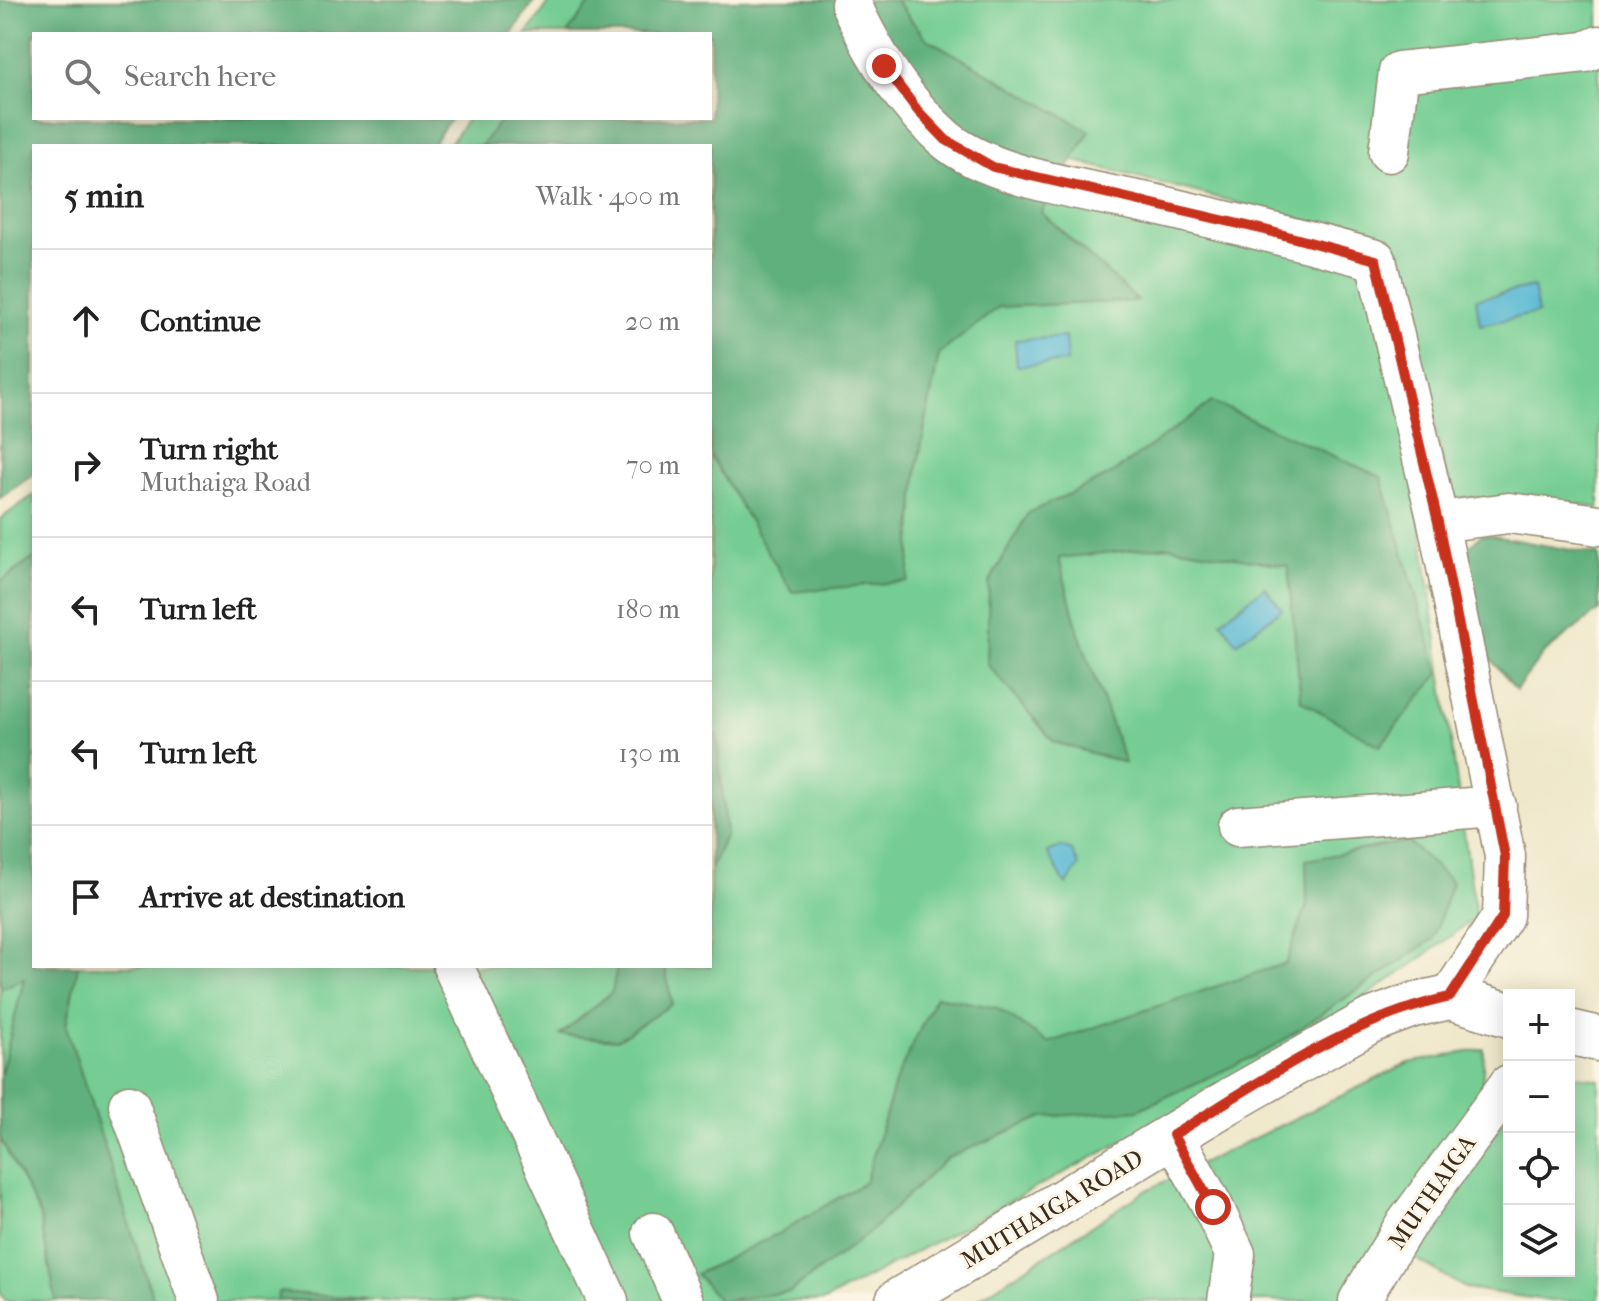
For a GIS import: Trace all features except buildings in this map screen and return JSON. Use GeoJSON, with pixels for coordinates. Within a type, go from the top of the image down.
{"type":"FeatureCollection","features":[{"type":"Feature","properties":{"kind":"main road","name":"MUTHAIGA ROAD"},"geometry":{"type":"LineString","coordinates":[[898,1301],[1173,1135],[1370,1021],[1413,1005],[1450,997],[1503,1013]]}},
{"type":"Feature","properties":{"kind":"main road"},"geometry":{"type":"LineString","coordinates":[[1575,1033],[1599,1039]]}},
{"type":"Feature","properties":{"kind":"street"},"geometry":{"type":"LineString","coordinates":[[851,4],[876,53],[918,111],[946,140],[993,167],[1265,230],[1376,260],[1438,522],[1505,856],[1503,916],[1450,997]]}},
{"type":"Feature","properties":{"kind":"street"},"geometry":{"type":"LineString","coordinates":[[1389,152],[1399,72],[1585,52],[1599,46]]}},
{"type":"Feature","properties":{"kind":"street"},"geometry":{"type":"LineString","coordinates":[[1438,522],[1509,513],[1599,525]]}},
{"type":"Feature","properties":{"kind":"street"},"geometry":{"type":"LineString","coordinates":[[1238,826],[1496,806]]}},
{"type":"Feature","properties":{"kind":"street"},"geometry":{"type":"LineString","coordinates":[[454,968],[608,1301]]}},
{"type":"Feature","properties":{"kind":"street","name":"MUTHAIGA"},"geometry":{"type":"LineString","coordinates":[[1359,1301],[1404,1227],[1503,1093]]}},
{"type":"Feature","properties":{"kind":"street"},"geometry":{"type":"LineString","coordinates":[[129,1105],[199,1301]]}},
{"type":"Feature","properties":{"kind":"street"},"geometry":{"type":"LineString","coordinates":[[1173,1135],[1235,1254],[1228,1301]]}},
{"type":"Feature","properties":{"kind":"street"},"geometry":{"type":"LineString","coordinates":[[653,1233],[683,1301]]}},
{"type":"Feature","properties":{"kind":"green space"},"geometry":{"type":"Polygon","coordinates":[[[0,0],[535,0],[512,32],[32,32],[32,120],[450,120],[432,144],[32,144],[32,475],[0,498],[0,0]]]}},
{"type":"Feature","properties":{"kind":"green space"},"geometry":{"type":"Polygon","coordinates":[[[551,0],[845,0],[974,145],[1381,247],[1476,917],[1408,968],[1256,1070],[824,1301],[6,1301],[0,1293],[0,519],[32,496],[32,968],[712,968],[712,144],[449,144],[467,120],[712,120],[712,32],[528,32],[551,0]]]}},
{"type":"Feature","properties":{"kind":"green space"},"geometry":{"type":"Polygon","coordinates":[[[593,0],[895,0],[926,38],[1090,131],[1041,212],[1138,301],[999,307],[939,354],[918,463],[908,581],[792,592],[712,458],[712,144],[482,144],[500,120],[712,120],[712,32],[569,32],[593,0]]]}},
{"type":"Feature","properties":{"kind":"green space"},"geometry":{"type":"Polygon","coordinates":[[[861,0],[1599,0],[1599,508],[1565,502],[1451,497],[1391,238],[1324,225],[978,136],[861,0]]]}},
{"type":"Feature","properties":{"kind":"green space"},"geometry":{"type":"Polygon","coordinates":[[[1212,402],[1381,477],[1439,674],[1380,746],[1301,701],[1288,566],[1168,546],[1059,558],[1078,631],[1125,763],[1054,742],[987,664],[989,583],[1028,513],[1110,475],[1212,402]]]}},
{"type":"Feature","properties":{"kind":"green space"},"geometry":{"type":"Polygon","coordinates":[[[1482,534],[1599,555],[1599,610],[1543,654],[1516,690],[1432,587],[1482,534]]]}},
{"type":"Feature","properties":{"kind":"green space"},"geometry":{"type":"Polygon","coordinates":[[[32,559],[32,968],[78,968],[66,1026],[154,1301],[56,1301],[39,1213],[0,1138],[0,1078],[24,979],[0,989],[0,582],[32,559]]]}},
{"type":"Feature","properties":{"kind":"green space"},"geometry":{"type":"Polygon","coordinates":[[[712,734],[717,735],[726,834],[712,866],[712,734]]]}},
{"type":"Feature","properties":{"kind":"green space"},"geometry":{"type":"Polygon","coordinates":[[[1407,841],[1452,882],[1433,939],[1270,1049],[1138,1110],[1043,1117],[947,1158],[869,1233],[790,1292],[720,1301],[696,1274],[777,1234],[865,1182],[897,1077],[936,996],[997,1008],[1048,1043],[1286,963],[1307,904],[1306,860],[1407,841]]]}},
{"type":"Feature","properties":{"kind":"green space"},"geometry":{"type":"Polygon","coordinates":[[[617,968],[665,968],[672,1004],[617,1040],[560,1035],[612,992],[617,968]]]}},
{"type":"Feature","properties":{"kind":"green space"},"geometry":{"type":"Polygon","coordinates":[[[1484,1049],[1482,1092],[1343,1301],[975,1301],[1147,1190],[1409,1063],[1484,1049]]]}},
{"type":"Feature","properties":{"kind":"green space"},"geometry":{"type":"Polygon","coordinates":[[[1575,1075],[1599,1080],[1599,1301],[1551,1301],[1465,1288],[1409,1255],[1503,1122],[1503,1277],[1575,1277],[1575,1075]]]}},
{"type":"Feature","properties":{"kind":"green space"},"geometry":{"type":"Polygon","coordinates":[[[278,1292],[366,1299],[277,1301],[278,1292]]]}},
{"type":"Feature","properties":{"kind":"water"},"geometry":{"type":"Polygon","coordinates":[[[1533,287],[1538,313],[1480,325],[1476,299],[1533,287]]]}},
{"type":"Feature","properties":{"kind":"water"},"geometry":{"type":"Polygon","coordinates":[[[1065,337],[1067,362],[1017,366],[1015,340],[1065,337]]]}},
{"type":"Feature","properties":{"kind":"water"},"geometry":{"type":"Polygon","coordinates":[[[1265,587],[1282,609],[1237,643],[1221,621],[1265,587]]]}},
{"type":"Feature","properties":{"kind":"water"},"geometry":{"type":"Polygon","coordinates":[[[1061,847],[1072,851],[1079,866],[1066,885],[1047,852],[1061,847]]]}},
{"type":"Feature","properties":{"kind":"route"},"geometry":{"type":"LineString","coordinates":[[884,66],[918,111],[946,140],[993,167],[1265,230],[1376,260],[1438,522],[1491,776],[1505,856],[1503,916],[1450,997],[1413,1005],[1370,1021],[1173,1135],[1213,1207]]}}]}
